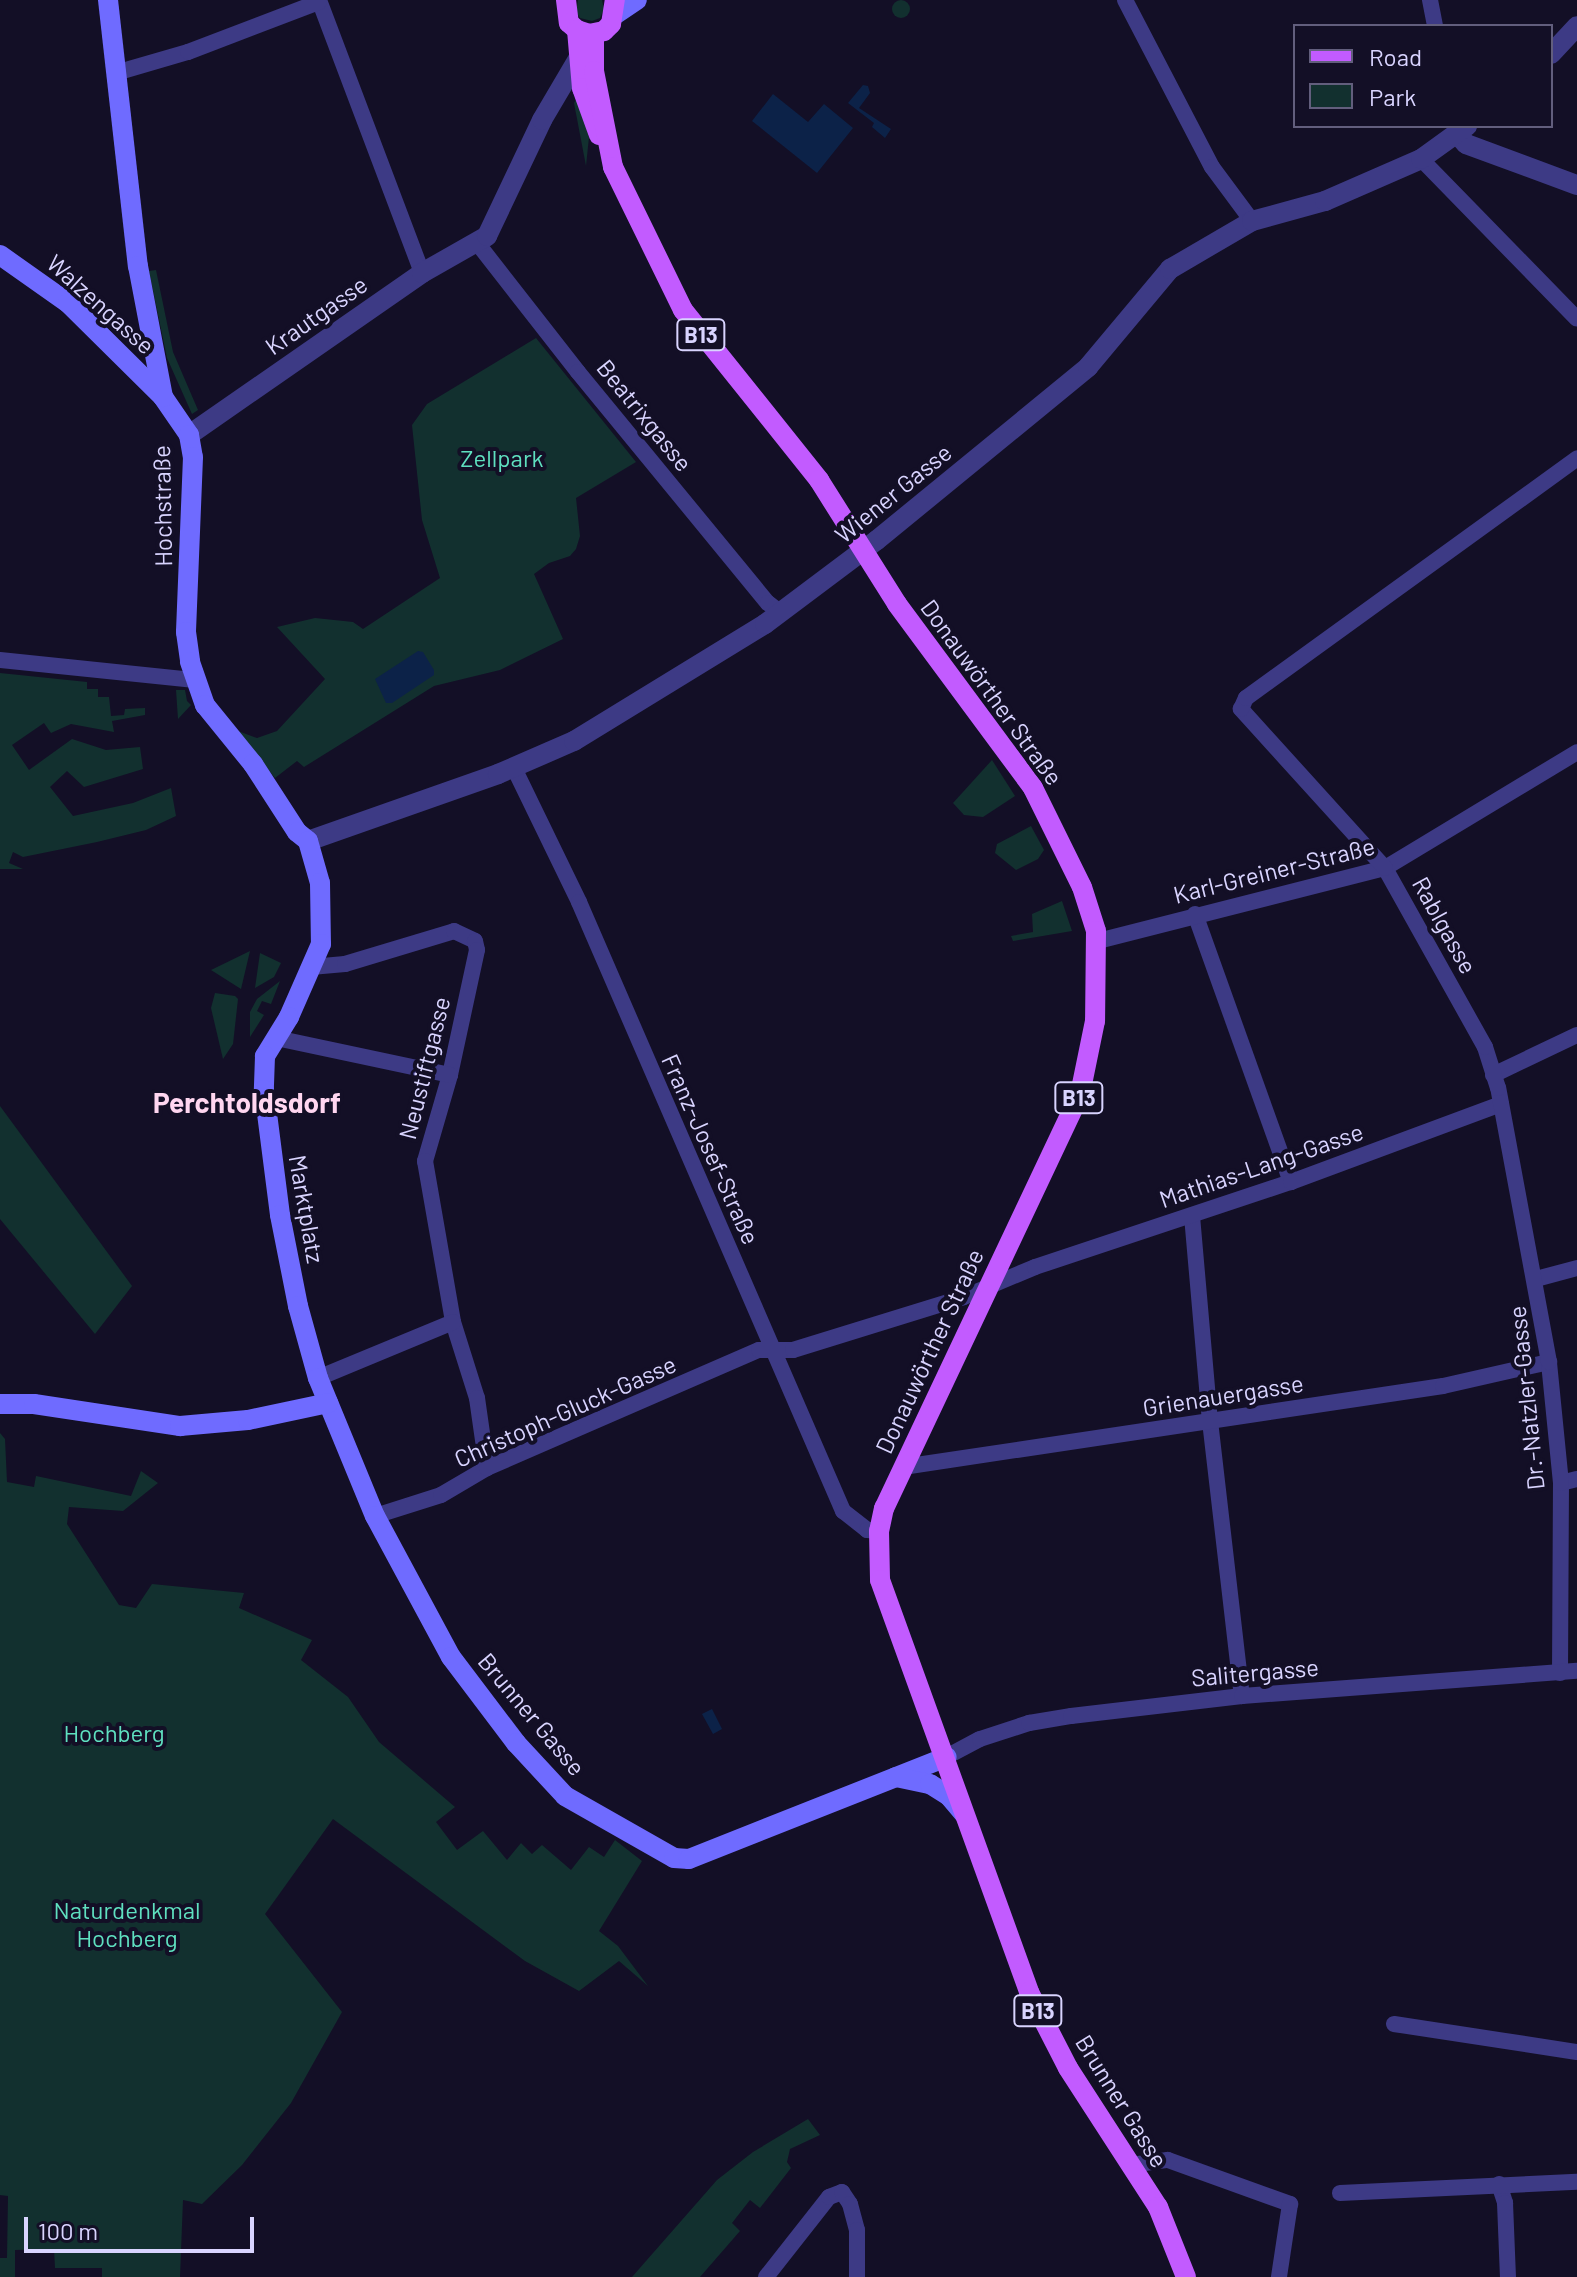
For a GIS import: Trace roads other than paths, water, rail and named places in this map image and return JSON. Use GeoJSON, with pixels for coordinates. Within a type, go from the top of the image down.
{"type":"FeatureCollection","features":[{"type":"Feature","properties":{"kind":"main road","name":"Hochstraße"},"geometry":{"type":"LineString","coordinates":[[108,0],[119,72],[138,266],[163,397],[189,435],[193,508],[186,632],[195,680],[205,705],[265,781],[297,832],[308,841]]}},
{"type":"Feature","properties":{"kind":"main road","name":"B13"},"geometry":{"type":"LineString","coordinates":[[566,0],[566,16],[585,32]]}},
{"type":"Feature","properties":{"kind":"main road"},"geometry":{"type":"LineString","coordinates":[[585,32],[608,27],[616,7],[637,0]]}},
{"type":"Feature","properties":{"kind":"main road","name":"Donauwörther Straße"},"geometry":{"type":"LineString","coordinates":[[585,32],[578,59],[587,108],[624,195],[683,310],[819,480],[897,604],[1033,788],[1082,887],[1098,941],[1095,1021],[1080,1094],[1053,1158],[988,1285],[884,1508],[879,1531],[880,1580],[946,1757]]}},
{"type":"Feature","properties":{"kind":"main road","name":"Donauwörther Straße"},"geometry":{"type":"LineString","coordinates":[[585,32],[610,156]]}},
{"type":"Feature","properties":{"kind":"main road","name":"Walzengasse"},"geometry":{"type":"LineString","coordinates":[[0,255],[68,303],[163,397]]}},
{"type":"Feature","properties":{"kind":"main road","name":"Marktplatz"},"geometry":{"type":"LineString","coordinates":[[308,841],[320,883],[321,944],[265,1056],[264,1069],[272,1157],[298,1306],[328,1403]]}},
{"type":"Feature","properties":{"kind":"main road"},"geometry":{"type":"LineString","coordinates":[[0,1404],[34,1404],[180,1426],[248,1420],[328,1403]]}},
{"type":"Feature","properties":{"kind":"main road","name":"Brunner Gasse"},"geometry":{"type":"LineString","coordinates":[[328,1403],[375,1516],[451,1657],[516,1743],[565,1796],[674,1858],[689,1859],[946,1757],[1000,1917],[1049,2036],[1162,2215],[1186,2277]]}},
{"type":"Feature","properties":{"kind":"main road","name":"Brunner Gasse"},"geometry":{"type":"LineString","coordinates":[[896,1777],[930,1784],[949,1796],[966,1817]]}},
{"type":"Feature","properties":{"kind":"street"},"geometry":{"type":"LineString","coordinates":[[1125,0],[1212,167],[1252,221]]}},
{"type":"Feature","properties":{"kind":"street"},"geometry":{"type":"LineString","coordinates":[[1430,0],[1435,24]]}},
{"type":"Feature","properties":{"kind":"street"},"geometry":{"type":"LineString","coordinates":[[119,72],[188,52],[319,1],[422,273]]}},
{"type":"Feature","properties":{"kind":"street"},"geometry":{"type":"LineString","coordinates":[[1553,52],[1577,26]]}},
{"type":"Feature","properties":{"kind":"street"},"geometry":{"type":"LineString","coordinates":[[478,244],[493,225],[542,120],[578,59]]}},
{"type":"Feature","properties":{"kind":"street"},"geometry":{"type":"LineString","coordinates":[[1462,130],[1466,144],[1577,185]]}},
{"type":"Feature","properties":{"kind":"street","name":"Wiener Gasse"},"geometry":{"type":"LineString","coordinates":[[308,841],[514,768],[574,741],[780,612],[864,550],[1088,367],[1170,269],[1252,221],[1325,201],[1421,159],[1462,130]]}},
{"type":"Feature","properties":{"kind":"street"},"geometry":{"type":"LineString","coordinates":[[1421,159],[1577,319]]}},
{"type":"Feature","properties":{"kind":"street","name":"Krautgasse"},"geometry":{"type":"LineString","coordinates":[[189,435],[422,273],[478,244]]}},
{"type":"Feature","properties":{"kind":"street","name":"Beatrixgasse"},"geometry":{"type":"LineString","coordinates":[[478,244],[578,372],[768,603],[780,612]]}},
{"type":"Feature","properties":{"kind":"street","name":"Rablgasse"},"geometry":{"type":"LineString","coordinates":[[1493,1075],[1485,1047],[1385,868],[1242,714],[1241,705],[1577,458]]}},
{"type":"Feature","properties":{"kind":"street"},"geometry":{"type":"LineString","coordinates":[[0,660],[195,680]]}},
{"type":"Feature","properties":{"kind":"street","name":"Karl-Greiner-Straße"},"geometry":{"type":"LineString","coordinates":[[1098,941],[1385,868],[1577,752]]}},
{"type":"Feature","properties":{"kind":"street","name":"Franz-Josef-Straße"},"geometry":{"type":"LineString","coordinates":[[514,768],[579,902],[646,1063],[843,1511],[867,1530],[879,1531]]}},
{"type":"Feature","properties":{"kind":"street"},"geometry":{"type":"LineString","coordinates":[[1195,914],[1291,1182]]}},
{"type":"Feature","properties":{"kind":"street","name":"Neustiftgasse"},"geometry":{"type":"LineString","coordinates":[[311,967],[345,964],[454,931],[468,935],[475,941],[477,950],[450,1075],[425,1161],[453,1322],[477,1398],[487,1468]]}},
{"type":"Feature","properties":{"kind":"street"},"geometry":{"type":"LineString","coordinates":[[1493,1075],[1577,1035]]}},
{"type":"Feature","properties":{"kind":"street"},"geometry":{"type":"LineString","coordinates":[[276,1038],[450,1075]]}},
{"type":"Feature","properties":{"kind":"street","name":"Dr.-Natzler-Gasse"},"geometry":{"type":"LineString","coordinates":[[1493,1075],[1536,1279],[1569,1481],[1560,1673]]}},
{"type":"Feature","properties":{"kind":"street","name":"Mathias-Lang-Gasse"},"geometry":{"type":"LineString","coordinates":[[774,1350],[793,1350],[964,1297],[1035,1267],[1291,1182],[1501,1104]]}},
{"type":"Feature","properties":{"kind":"street"},"geometry":{"type":"LineString","coordinates":[[1192,1216],[1210,1421],[1242,1696]]}},
{"type":"Feature","properties":{"kind":"street"},"geometry":{"type":"LineString","coordinates":[[1008,1245],[1035,1267]]}},
{"type":"Feature","properties":{"kind":"street"},"geometry":{"type":"LineString","coordinates":[[1536,1279],[1577,1268]]}},
{"type":"Feature","properties":{"kind":"street"},"geometry":{"type":"LineString","coordinates":[[318,1378],[453,1322]]}},
{"type":"Feature","properties":{"kind":"street","name":"Christoph-Gluck-Gasse"},"geometry":{"type":"LineString","coordinates":[[375,1516],[441,1495],[487,1468],[759,1350],[774,1350]]}},
{"type":"Feature","properties":{"kind":"street","name":"Grienauergasse"},"geometry":{"type":"LineString","coordinates":[[903,1467],[1443,1386],[1549,1362]]}},
{"type":"Feature","properties":{"kind":"street","name":"Salitergasse"},"geometry":{"type":"LineString","coordinates":[[946,1757],[970,1742],[1029,1723],[1242,1696],[1577,1671]]}},
{"type":"Feature","properties":{"kind":"street"},"geometry":{"type":"LineString","coordinates":[[1394,2024],[1577,2052]]}},
{"type":"Feature","properties":{"kind":"street"},"geometry":{"type":"LineString","coordinates":[[1131,2165],[1168,2160],[1290,2204],[1279,2277]]}},
{"type":"Feature","properties":{"kind":"street"},"geometry":{"type":"LineString","coordinates":[[1340,2193],[1577,2182]]}},
{"type":"Feature","properties":{"kind":"street"},"geometry":{"type":"LineString","coordinates":[[1499,2184],[1505,2203],[1508,2277]]}},
{"type":"Feature","properties":{"kind":"street"},"geometry":{"type":"LineString","coordinates":[[766,2277],[829,2197],[842,2192],[850,2204],[857,2230],[857,2277]]}},
{"type":"Feature","properties":{"kind":"water"},"geometry":{"type":"Polygon","coordinates":[[[863,85],[868,86],[870,93],[859,108],[891,129],[885,138],[872,127],[874,123],[848,103],[863,85]]]}},
{"type":"Feature","properties":{"kind":"water"},"geometry":{"type":"Polygon","coordinates":[[[773,94],[808,122],[824,104],[853,128],[817,173],[752,121],[773,94]]]}},
{"type":"Feature","properties":{"kind":"water"},"geometry":{"type":"Polygon","coordinates":[[[418,651],[423,652],[434,675],[392,703],[386,703],[375,679],[418,651]]]}},
{"type":"Feature","properties":{"kind":"water"},"geometry":{"type":"Polygon","coordinates":[[[712,1709],[722,1729],[713,1734],[702,1714],[712,1709]]]}},
{"type":"Feature","properties":{"kind":"district","name":"Perchtoldsdorf"},"geometry":{"type":"Point","coordinates":[247,1102]}},
{"type":"Feature","properties":{"kind":"park label","name":"Zellpark"},"geometry":{"type":"Point","coordinates":[502,458]}},
{"type":"Feature","properties":{"kind":"park label","name":"Hochberg"},"geometry":{"type":"Point","coordinates":[114,1733]}},
{"type":"Feature","properties":{"kind":"park label","name":"Naturdenkmal Hochberg"},"geometry":{"type":"Point","coordinates":[127,1924]}}]}
